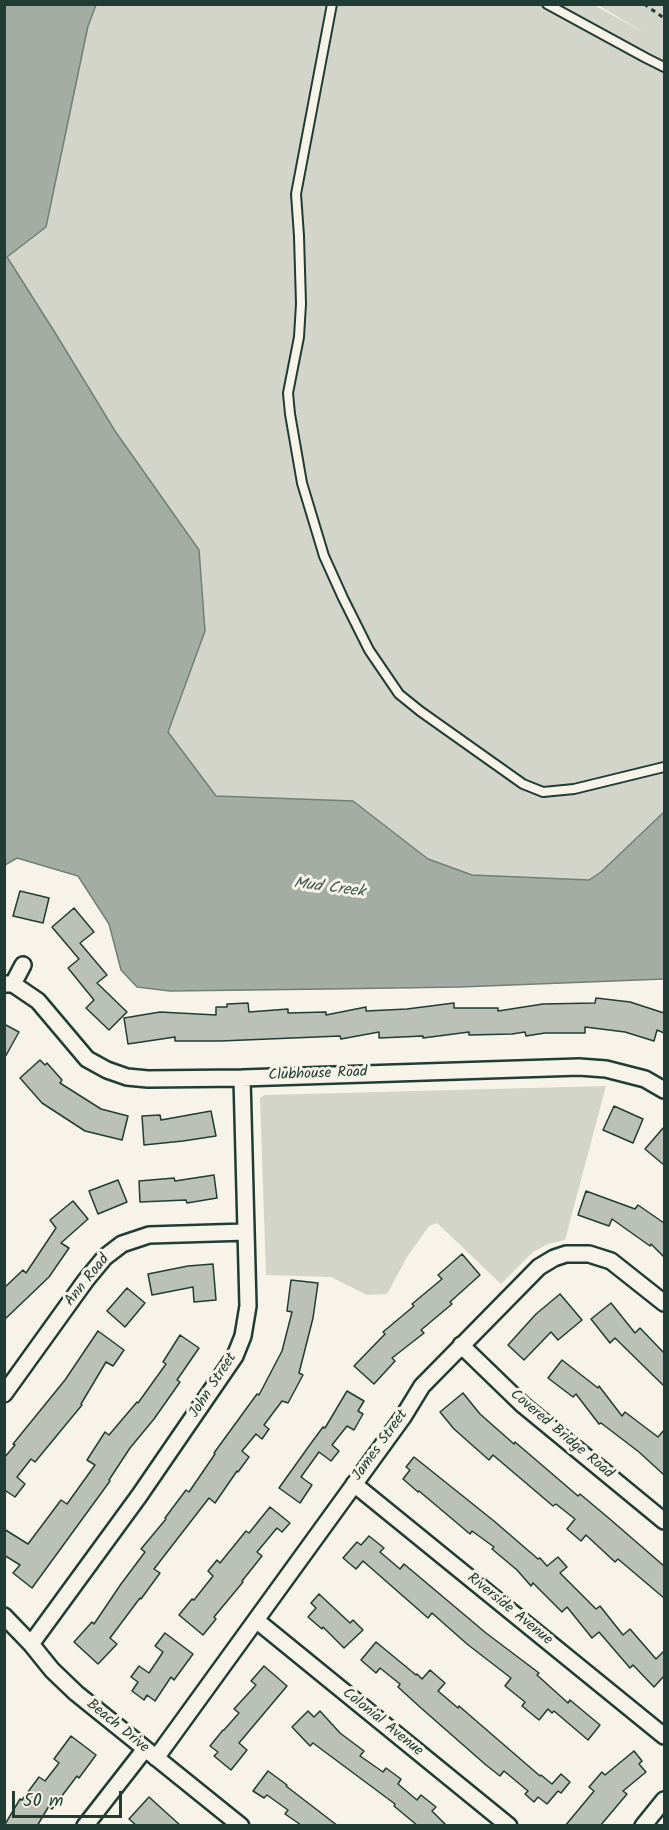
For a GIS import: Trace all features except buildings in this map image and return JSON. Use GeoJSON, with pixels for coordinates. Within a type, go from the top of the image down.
{"type":"FeatureCollection","features":[{"type":"Feature","properties":{"kind":"street"},"geometry":{"type":"LineString","coordinates":[[9,984],[23,965]]}},
{"type":"Feature","properties":{"kind":"street","name":"Clubhouse Road"},"geometry":{"type":"LineString","coordinates":[[9,984],[38,1001],[87,1059],[107,1070],[127,1077],[147,1079],[242,1078],[579,1068],[616,1071],[645,1079],[664,1090]]}},
{"type":"Feature","properties":{"kind":"street","name":"John Street"},"geometry":{"type":"LineString","coordinates":[[31,1644],[139,1496],[236,1356],[243,1336],[248,1306],[242,1078]]}},
{"type":"Feature","properties":{"kind":"street","name":"Ann Road"},"geometry":{"type":"LineString","coordinates":[[4,1394],[86,1280],[105,1257],[122,1244],[149,1236],[246,1232]]}},
{"type":"Feature","properties":{"kind":"street","name":"James Street"},"geometry":{"type":"LineString","coordinates":[[85,1826],[151,1754],[256,1620],[403,1417],[422,1386],[539,1267],[566,1254],[589,1254],[611,1261],[664,1303]]}},
{"type":"Feature","properties":{"kind":"street","name":"Covered Bridge Road"},"geometry":{"type":"LineString","coordinates":[[461,1345],[522,1405],[664,1521]]}},
{"type":"Feature","properties":{"kind":"street","name":"Riverside Avenue"},"geometry":{"type":"LineString","coordinates":[[354,1484],[664,1736]]}},
{"type":"Feature","properties":{"kind":"street","name":"Beach Drive"},"geometry":{"type":"LineString","coordinates":[[4,1616],[52,1670],[76,1693],[241,1826]]}},
{"type":"Feature","properties":{"kind":"street","name":"Colonial Avenue"},"geometry":{"type":"LineString","coordinates":[[256,1620],[509,1826]]}},
{"type":"Feature","properties":{"kind":"street"},"geometry":{"type":"LineString","coordinates":[[644,1826],[664,1800]]}},
{"type":"Feature","properties":{"kind":"lane"},"geometry":{"type":"LineString","coordinates":[[332,4],[296,194],[300,326],[288,393],[302,483],[324,556],[369,650],[399,694],[413,707],[523,784],[543,792],[574,789],[664,767]]}},
{"type":"Feature","properties":{"kind":"lane"},"geometry":{"type":"LineString","coordinates":[[547,4],[664,67]]}},
{"type":"Feature","properties":{"kind":"path"},"geometry":{"type":"LineString","coordinates":[[644,4],[664,18]]}},
{"type":"Feature","properties":{"kind":"shaded area"},"geometry":{"type":"Polygon","coordinates":[[[96,5],[594,5],[645,33],[598,5],[664,5],[664,812],[601,872],[589,880],[472,875],[428,859],[353,801],[216,796],[168,732],[205,631],[115,431],[7,257],[46,227],[88,26],[96,5]]]}},
{"type":"Feature","properties":{"kind":"shaded area"},"geometry":{"type":"Polygon","coordinates":[[[606,1086],[565,1240],[548,1244],[533,1252],[501,1284],[437,1223],[429,1226],[407,1257],[387,1294],[367,1295],[331,1277],[266,1275],[260,1098],[264,1095],[606,1086]]]}},
{"type":"Feature","properties":{"kind":"water","name":"Mud Creek"},"geometry":{"type":"Polygon","coordinates":[[[5,4],[96,5],[88,26],[46,227],[7,257],[115,431],[199,550],[205,631],[168,732],[216,796],[353,801],[428,859],[472,875],[589,880],[601,872],[664,812],[664,979],[460,987],[329,989],[170,991],[137,987],[121,970],[109,924],[78,876],[17,858],[5,865],[5,4]]]}}]}
